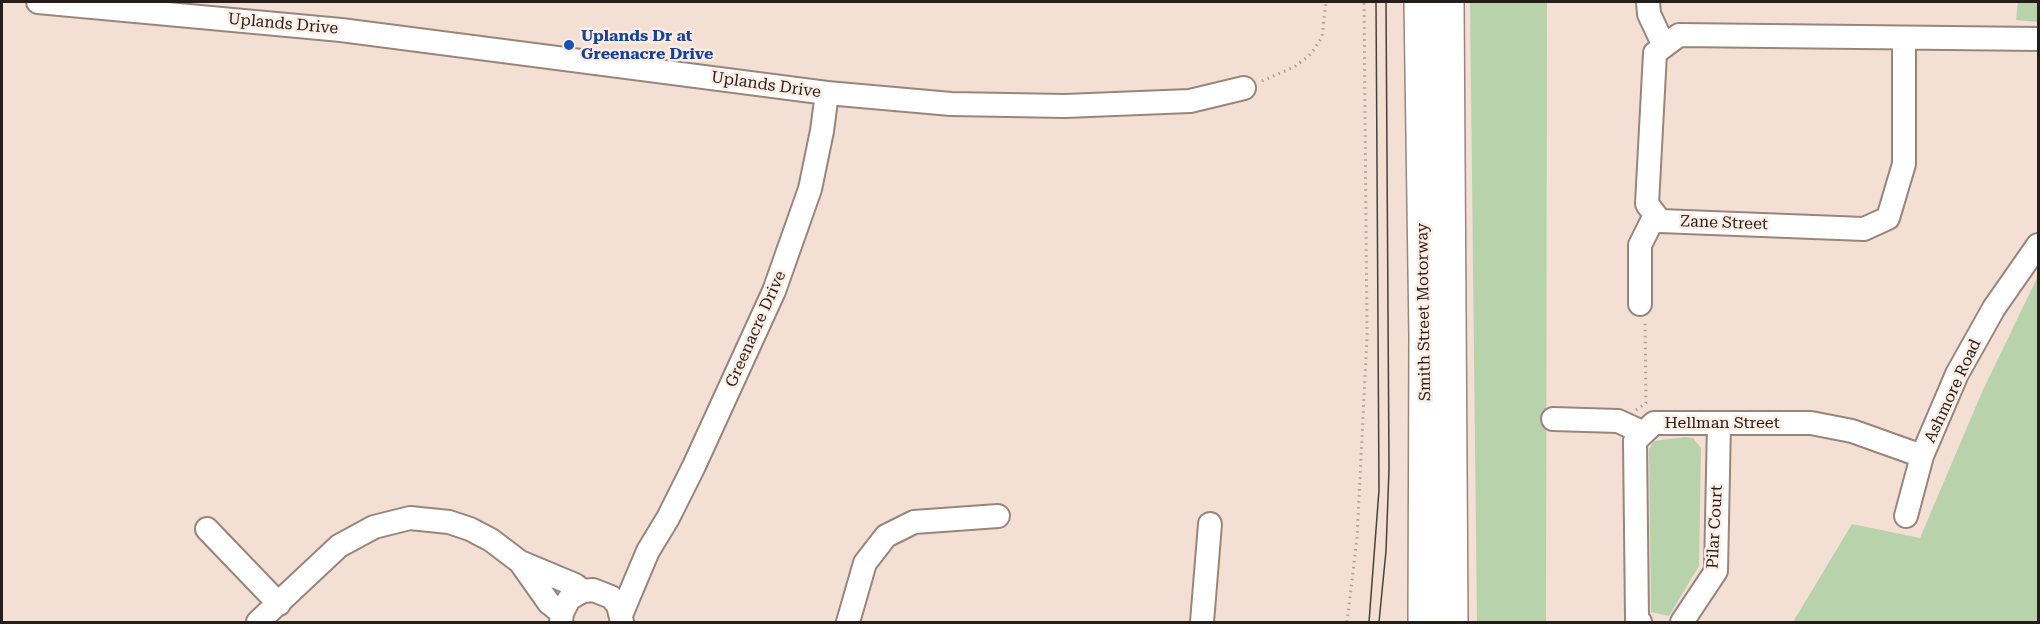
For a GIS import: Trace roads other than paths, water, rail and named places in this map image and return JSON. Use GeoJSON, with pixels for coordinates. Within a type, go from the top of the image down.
{"type":"FeatureCollection","features":[{"type":"Feature","properties":{"kind":"highway","name":"Smith Street Motorway"},"geometry":{"type":"LineString","coordinates":[[1421,2],[1426,485],[1425,622]]}},
{"type":"Feature","properties":{"kind":"highway","name":"Smith Street Motorway"},"geometry":{"type":"LineString","coordinates":[[1447,2],[1451,622]]}},
{"type":"Feature","properties":{"kind":"highway"},"geometry":{"type":"LineString","coordinates":[[1404,622],[1411,533],[1426,485]]}},
{"type":"Feature","properties":{"kind":"street","name":"Uplands Drive"},"geometry":{"type":"LineString","coordinates":[[38,2],[341,30],[827,93],[951,104],[1053,106],[1190,101],[1244,88]]}},
{"type":"Feature","properties":{"kind":"street"},"geometry":{"type":"LineString","coordinates":[[1648,2],[1649,14],[1664,46]]}},
{"type":"Feature","properties":{"kind":"street"},"geometry":{"type":"LineString","coordinates":[[1640,304],[1640,245],[1655,215],[1647,204],[1655,53],[1679,35],[2038,39]]}},
{"type":"Feature","properties":{"kind":"street","name":"Zane Street"},"geometry":{"type":"LineString","coordinates":[[1655,215],[1660,221],[1864,229],[1888,218],[1904,164],[1904,39]]}},
{"type":"Feature","properties":{"kind":"street","name":"Greenacre Drive"},"geometry":{"type":"LineString","coordinates":[[622,619],[648,551],[690,475],[774,291],[810,189],[827,93]]}},
{"type":"Feature","properties":{"kind":"street","name":"Ashmore Road"},"geometry":{"type":"LineString","coordinates":[[1906,516],[1922,456],[1957,374],[1994,308],[2038,245]]}},
{"type":"Feature","properties":{"kind":"street"},"geometry":{"type":"LineString","coordinates":[[1553,419],[1617,421],[1642,432]]}},
{"type":"Feature","properties":{"kind":"street","name":"Hellman Street"},"geometry":{"type":"LineString","coordinates":[[1640,622],[1637,619],[1635,441],[1654,423],[1811,423],[1852,431],[1922,456]]}},
{"type":"Feature","properties":{"kind":"street","name":"Pilar Court"},"geometry":{"type":"LineString","coordinates":[[1682,622],[1716,571],[1719,423]]}},
{"type":"Feature","properties":{"kind":"street"},"geometry":{"type":"LineString","coordinates":[[848,622],[865,563],[886,536],[914,522],[998,516]]}},
{"type":"Feature","properties":{"kind":"street"},"geometry":{"type":"LineString","coordinates":[[258,622],[339,546],[374,527],[419,518],[449,522],[490,540],[520,562],[593,592],[618,605],[622,619]]}},
{"type":"Feature","properties":{"kind":"street"},"geometry":{"type":"LineString","coordinates":[[1202,622],[1210,524]]}},
{"type":"Feature","properties":{"kind":"street"},"geometry":{"type":"LineString","coordinates":[[207,529],[279,603]]}},
{"type":"Feature","properties":{"kind":"street","name":"Greenacre Drive"},"geometry":{"type":"LineString","coordinates":[[561,620],[569,599],[593,592],[648,551]]}},
{"type":"Feature","properties":{"kind":"street"},"geometry":{"type":"LineString","coordinates":[[520,562],[561,620]]}},
{"type":"Feature","properties":{"kind":"tram line"},"geometry":{"type":"LineString","coordinates":[[1369,622],[1379,490],[1376,2]]}},
{"type":"Feature","properties":{"kind":"tram line"},"geometry":{"type":"LineString","coordinates":[[1379,622],[1386,551],[1389,469],[1386,2]]}},
{"type":"Feature","properties":{"kind":"place","name":"Uplands Dr at Greenacre Drive"},"geometry":{"type":"Point","coordinates":[569,45]}}]}
